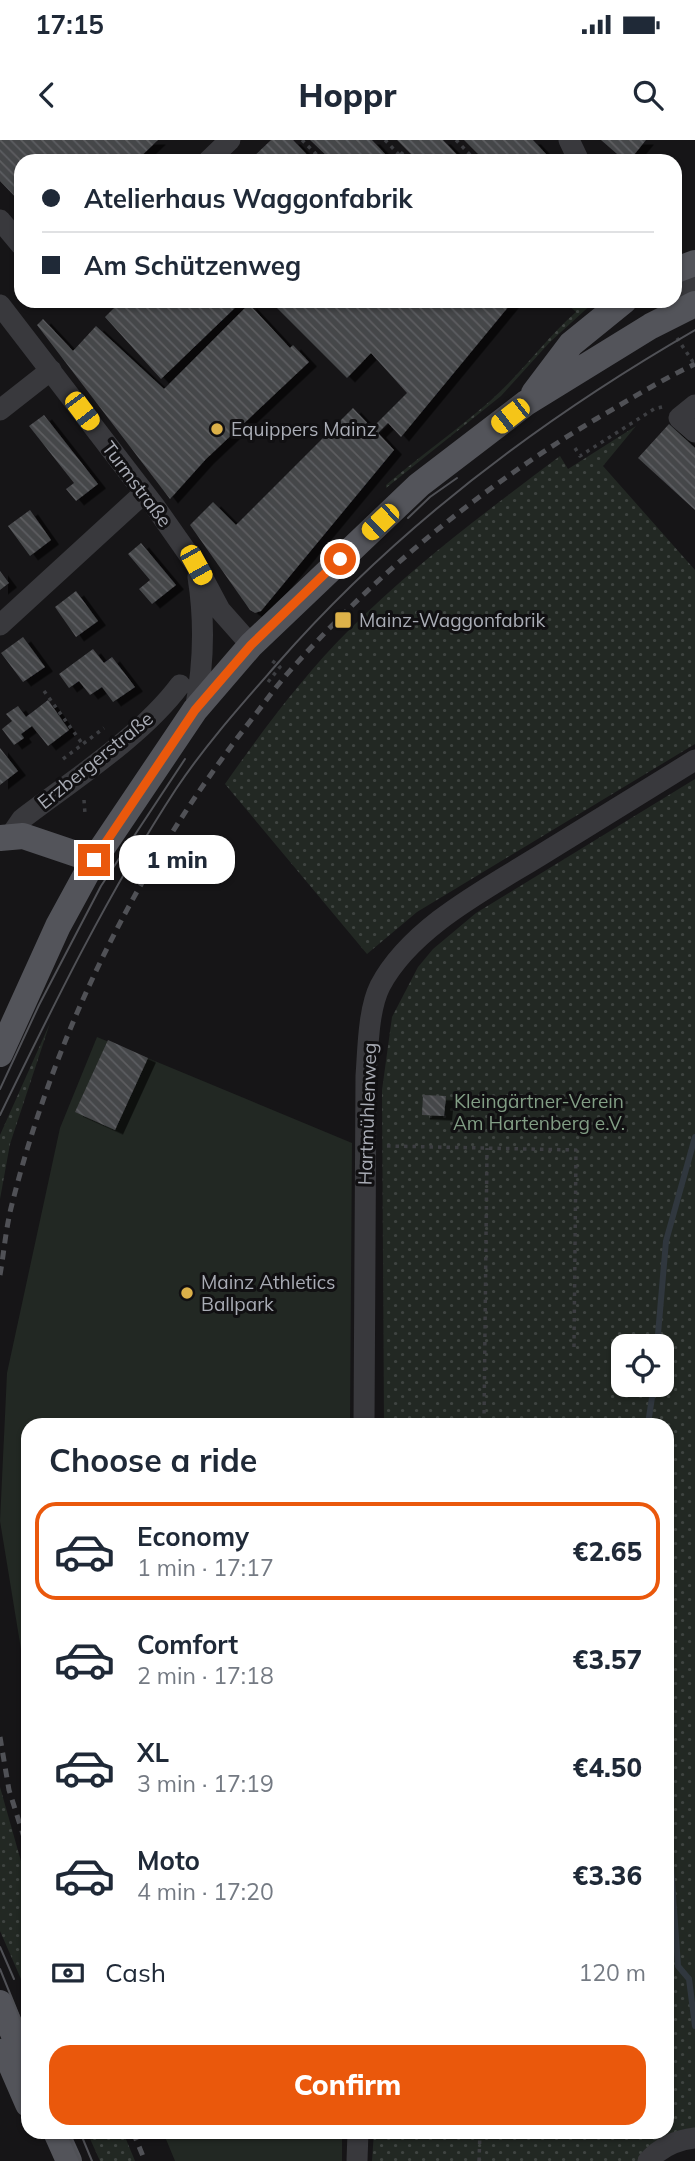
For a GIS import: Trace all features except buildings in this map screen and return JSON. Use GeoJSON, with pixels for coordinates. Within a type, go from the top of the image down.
{"type":"FeatureCollection","features":[{"type":"Feature","properties":{"kind":"main road"},"geometry":{"type":"LineString","coordinates":[[0,1054],[58,926],[94,860],[195,710],[419,485],[526,403],[651,326],[695,304]]}},
{"type":"Feature","properties":{"kind":"main road"},"geometry":{"type":"LineString","coordinates":[[526,403],[571,344],[615,308]]}},
{"type":"Feature","properties":{"kind":"main road","name":"Erzbergerstraße"},"geometry":{"type":"LineString","coordinates":[[5,837],[23,836],[94,860]]}},
{"type":"Feature","properties":{"kind":"main road"},"geometry":{"type":"LineString","coordinates":[[0,2003],[21,2051]]}},
{"type":"Feature","properties":{"kind":"main road"},"geometry":{"type":"LineString","coordinates":[[0,2040],[21,2088]]}},
{"type":"Feature","properties":{"kind":"main road"},"geometry":{"type":"LineString","coordinates":[[43,2139],[53,2161]]}},
{"type":"Feature","properties":{"kind":"main road"},"geometry":{"type":"LineString","coordinates":[[59,2139],[69,2161]]}},
{"type":"Feature","properties":{"kind":"street"},"geometry":{"type":"LineString","coordinates":[[0,220],[14,237]]}},
{"type":"Feature","properties":{"kind":"street"},"geometry":{"type":"LineString","coordinates":[[682,298],[688,292],[694,273],[687,263]]}},
{"type":"Feature","properties":{"kind":"street","name":"Turmstraße"},"geometry":{"type":"LineString","coordinates":[[0,305],[196,565],[220,610],[257,649]]}},
{"type":"Feature","properties":{"kind":"street"},"geometry":{"type":"LineString","coordinates":[[651,326],[671,308]]}},
{"type":"Feature","properties":{"kind":"street"},"geometry":{"type":"LineString","coordinates":[[0,410],[51,370]]}},
{"type":"Feature","properties":{"kind":"street"},"geometry":{"type":"LineString","coordinates":[[0,625],[144,493]]}},
{"type":"Feature","properties":{"kind":"street","name":"Turmstraße"},"geometry":{"type":"LineString","coordinates":[[195,710],[203,643],[196,565]]}},
{"type":"Feature","properties":{"kind":"street","name":"Erzbergerstraße"},"geometry":{"type":"LineString","coordinates":[[5,837],[22,818],[127,738],[164,705],[180,685]]}},
{"type":"Feature","properties":{"kind":"street","name":"Hartmühlenweg"},"geometry":{"type":"LineString","coordinates":[[364,1418],[366,1076],[370,1030],[378,990],[392,965],[419,938],[460,905],[695,760]]}},
{"type":"Feature","properties":{"kind":"street"},"geometry":{"type":"LineString","coordinates":[[648,2161],[666,2146],[695,2138]]}},
{"type":"Feature","properties":{"kind":"street"},"geometry":{"type":"LineString","coordinates":[[357,2161],[358,2139]]}},
{"type":"Feature","properties":{"kind":"path"},"geometry":{"type":"LineString","coordinates":[[302,140],[316,154]]}},
{"type":"Feature","properties":{"kind":"path"},"geometry":{"type":"LineString","coordinates":[[385,140],[398,154]]}},
{"type":"Feature","properties":{"kind":"path"},"geometry":{"type":"LineString","coordinates":[[456,140],[469,154]]}},
{"type":"Feature","properties":{"kind":"path"},"geometry":{"type":"LineString","coordinates":[[402,154],[406,149]]}},
{"type":"Feature","properties":{"kind":"path"},"geometry":{"type":"LineString","coordinates":[[575,448],[580,456],[654,409],[684,416]]}},
{"type":"Feature","properties":{"kind":"path"},"geometry":{"type":"LineString","coordinates":[[257,649],[280,667],[268,682]]}},
{"type":"Feature","properties":{"kind":"path"},"geometry":{"type":"LineString","coordinates":[[44,691],[87,750]]}},
{"type":"Feature","properties":{"kind":"path"},"geometry":{"type":"LineString","coordinates":[[63,759],[104,728]]}},
{"type":"Feature","properties":{"kind":"path"},"geometry":{"type":"LineString","coordinates":[[365,1146],[576,1150],[574,1347]]}},
{"type":"Feature","properties":{"kind":"path"},"geometry":{"type":"LineString","coordinates":[[484,1418],[486,1148]]}},
{"type":"Feature","properties":{"kind":"path"},"geometry":{"type":"LineString","coordinates":[[479,2161],[480,2139]]}},
{"type":"Feature","properties":{"kind":"green space"},"geometry":{"type":"Polygon","coordinates":[[[572,308],[587,308],[549,343],[501,396],[386,488],[386,485],[501,391],[576,312],[572,308]]]}},
{"type":"Feature","properties":{"kind":"green space"},"geometry":{"type":"Polygon","coordinates":[[[636,426],[603,466],[695,570],[695,744],[417,912],[367,954],[225,784],[268,724],[315,666],[399,583],[560,456],[568,469],[636,426]]]}},
{"type":"Feature","properties":{"kind":"green space","name":"Kleingärtner-Verein Am Hartenberg e.V."},"geometry":{"type":"Polygon","coordinates":[[[695,779],[695,2128],[638,2161],[372,2161],[374,2139],[674,2139],[674,1418],[384,1418],[382,1090],[392,1017],[418,967],[433,949],[476,913],[695,779]]]}},
{"type":"Feature","properties":{"kind":"green space"},"geometry":{"type":"Polygon","coordinates":[[[50,1023],[10,1144],[0,1199],[0,1135],[50,1023]]]}},
{"type":"Feature","properties":{"kind":"green space","name":"Mainz Athletics Ballpark"},"geometry":{"type":"Polygon","coordinates":[[[97,1037],[352,1143],[350,1418],[21,1418],[21,1649],[0,1521],[7,1373],[60,1128],[97,1037]]]}},
{"type":"Feature","properties":{"kind":"green space"},"geometry":{"type":"Polygon","coordinates":[[[0,1787],[21,1861],[21,1979],[0,1931],[0,1787]]]}},
{"type":"Feature","properties":{"kind":"green space"},"geometry":{"type":"Polygon","coordinates":[[[90,2139],[126,2139],[135,2161],[100,2161],[90,2139]]]}},
{"type":"Feature","properties":{"kind":"green space"},"geometry":{"type":"Polygon","coordinates":[[[166,2139],[342,2139],[342,2161],[175,2161],[166,2139]]]}},
{"type":"Feature","properties":{"kind":"waterway"},"geometry":{"type":"LineString","coordinates":[[658,1334],[666,1241],[695,1137]]}},
{"type":"Feature","properties":{"kind":"waterway"},"geometry":{"type":"LineString","coordinates":[[649,1418],[652,1397]]}},
{"type":"Feature","properties":{"kind":"waterway"},"geometry":{"type":"LineString","coordinates":[[674,1909],[678,1966],[689,1979],[695,2026]]}},
{"type":"Feature","properties":{"kind":"tram line"},"geometry":{"type":"LineString","coordinates":[[0,1115],[83,949],[151,828],[200,756],[277,664],[371,567],[420,522],[472,480],[581,401],[695,330]]}},
{"type":"Feature","properties":{"kind":"tram line"},"geometry":{"type":"LineString","coordinates":[[408,518],[430,497],[457,478]]}},
{"type":"Feature","properties":{"kind":"tram line"},"geometry":{"type":"LineString","coordinates":[[0,1089],[39,1005],[101,886],[185,759]]}},
{"type":"Feature","properties":{"kind":"tram line"},"geometry":{"type":"LineString","coordinates":[[0,1947],[14,1979]]}},
{"type":"Feature","properties":{"kind":"tram line"},"geometry":{"type":"LineString","coordinates":[[0,1969],[21,2021]]}},
{"type":"Feature","properties":{"kind":"tram line"},"geometry":{"type":"LineString","coordinates":[[70,2139],[80,2161]]}},
{"type":"Feature","properties":{"kind":"tram line"},"geometry":{"type":"LineString","coordinates":[[83,2139],[92,2161]]}},
{"type":"Feature","properties":{"kind":"railway"},"geometry":{"type":"LineString","coordinates":[[0,1275],[10,1213],[31,1138],[79,1009],[108,947],[175,828],[214,770],[270,696],[296,664],[364,594],[475,500],[596,419],[695,364]]}},
{"type":"Feature","properties":{"kind":"railway"},"geometry":{"type":"LineString","coordinates":[[0,1737],[9,1790],[21,1828]]}},
{"type":"Feature","properties":{"kind":"railway"},"geometry":{"type":"LineString","coordinates":[[136,2139],[145,2161]]}},
{"type":"Feature","properties":{"kind":"place","name":"Equippers Mainz"},"geometry":{"type":"Point","coordinates":[217,429]}},
{"type":"Feature","properties":{"kind":"place","name":"Mainz-Waggonfabrik"},"geometry":{"type":"Point","coordinates":[343,620]}},
{"type":"Feature","properties":{"kind":"place","name":"Mainz Athletics Ballpark"},"geometry":{"type":"Point","coordinates":[187,1293]}},
{"type":"Feature","properties":{"kind":"route"},"geometry":{"type":"LineString","coordinates":[[94,860],[195,710],[251,645],[340,559]]}}]}
